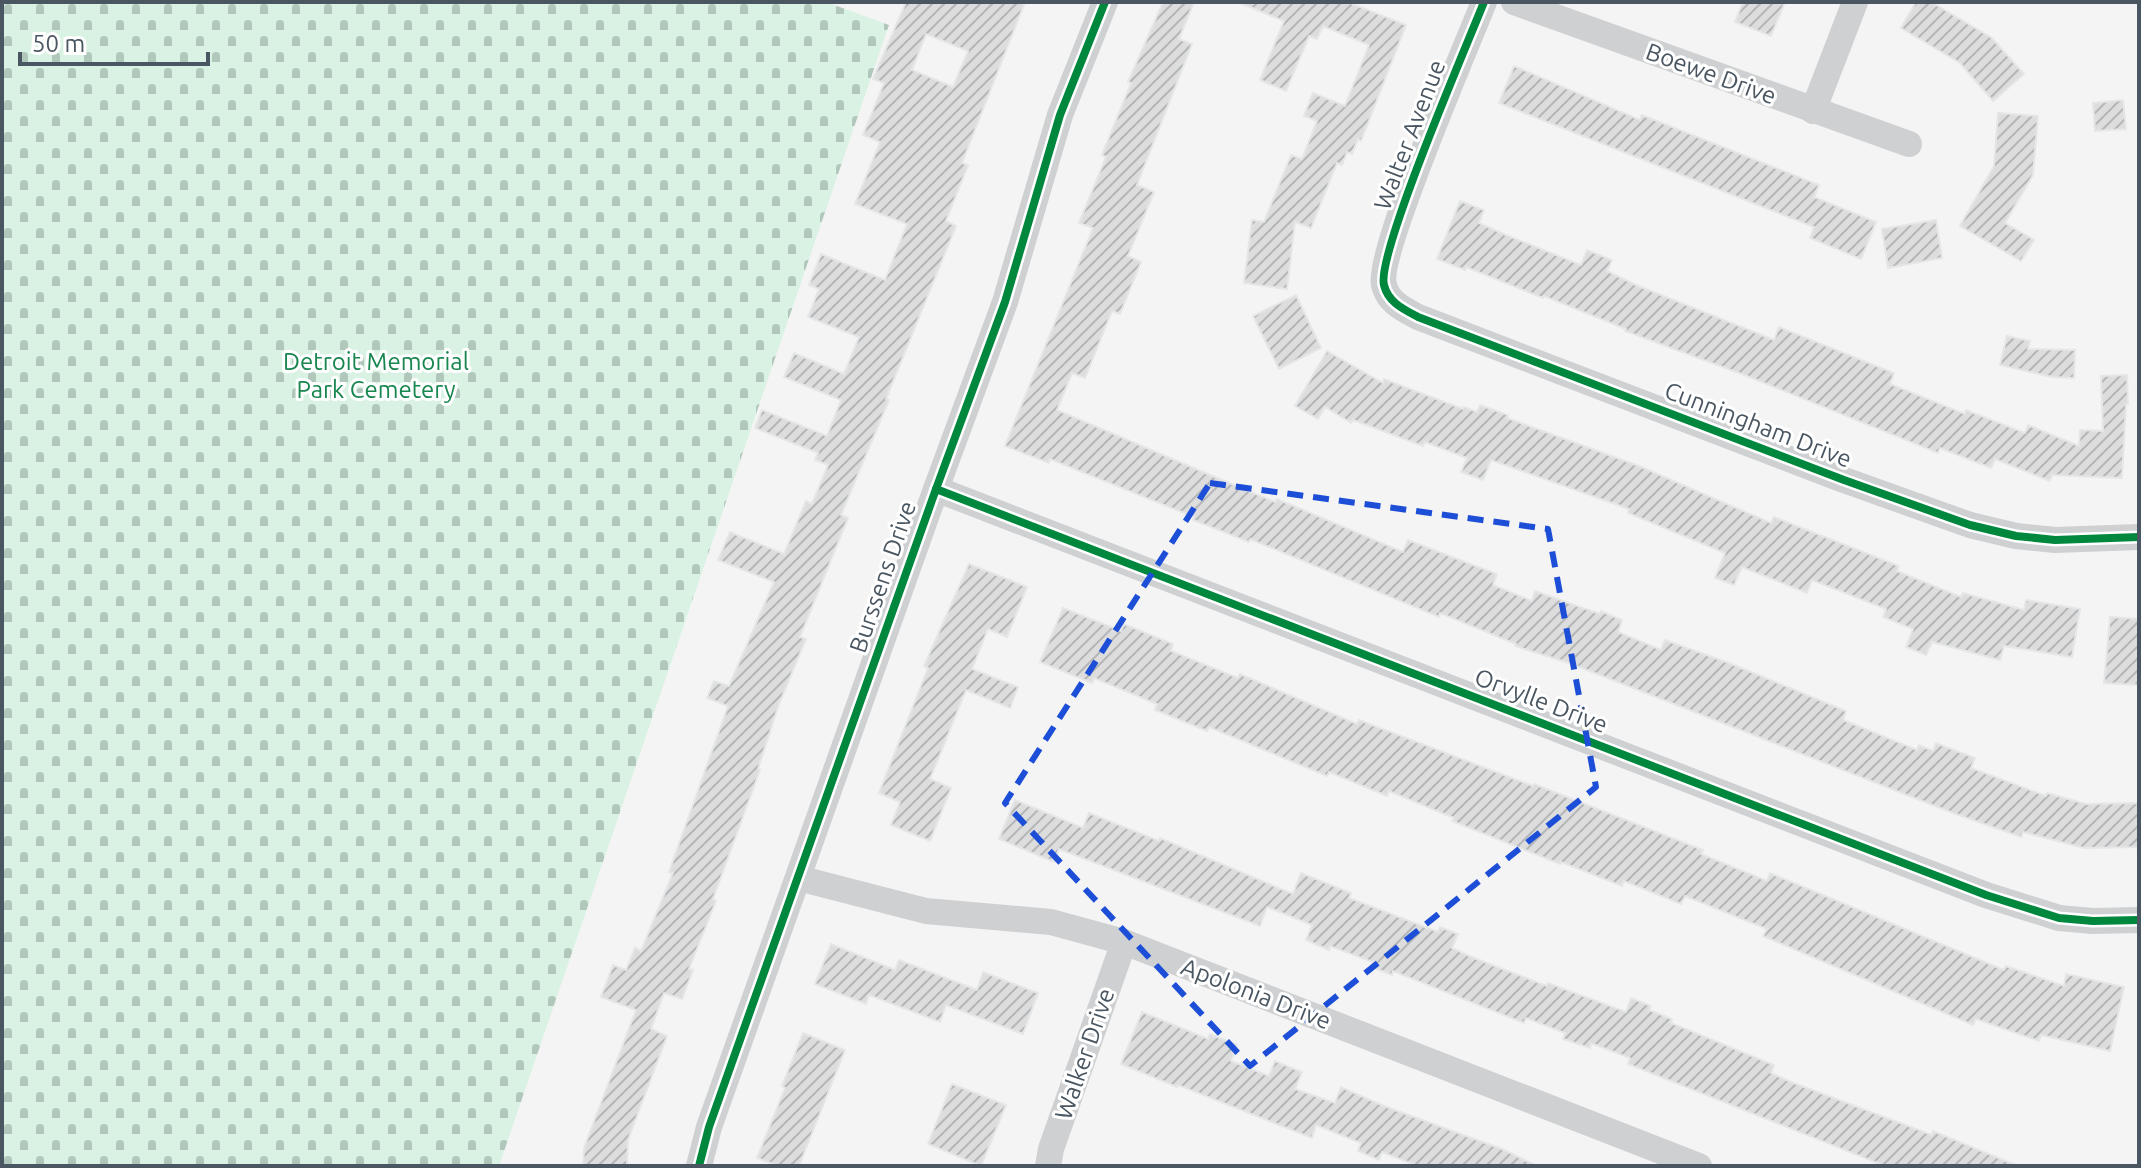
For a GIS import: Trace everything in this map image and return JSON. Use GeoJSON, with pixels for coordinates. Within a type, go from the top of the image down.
{"type":"FeatureCollection","features":[{"type":"Feature","properties":{"kind":"street","name":"Burssens Drive"},"geometry":{"type":"LineString","coordinates":[[699,1166],[709,1127],[1005,302],[1060,115],[1105,2]]}},
{"type":"Feature","properties":{"kind":"street","name":"Walter Avenue"},"geometry":{"type":"LineString","coordinates":[[1384,285],[1383,267],[1396,225],[1484,2]]}},
{"type":"Feature","properties":{"kind":"street","name":"Boewe Drive"},"geometry":{"type":"LineString","coordinates":[[1514,2],[1909,144]]}},
{"type":"Feature","properties":{"kind":"street"},"geometry":{"type":"LineString","coordinates":[[1813,111],[1855,2]]}},
{"type":"Feature","properties":{"kind":"street","name":"Cunningham Drive"},"geometry":{"type":"LineString","coordinates":[[1384,285],[1394,304],[1418,317],[1970,525],[2016,536],[2055,540],[2139,537]]}},
{"type":"Feature","properties":{"kind":"street","name":"Orvylle Drive"},"geometry":{"type":"LineString","coordinates":[[936,489],[1986,895],[2059,918],[2139,920]]}},
{"type":"Feature","properties":{"kind":"street","name":"Apolonia Drive"},"geometry":{"type":"LineString","coordinates":[[798,878],[926,911],[1051,922],[1124,942],[1699,1166]]}},
{"type":"Feature","properties":{"kind":"street","name":"Walker Drive"},"geometry":{"type":"LineString","coordinates":[[1048,1166],[1051,1149],[1124,942]]}},
{"type":"Feature","properties":{"kind":"highlighted area"},"geometry":{"type":"Polygon","coordinates":[[[1210,483],[1548,529],[1596,787],[1250,1066],[1005,803],[1210,483]]]}},
{"type":"Feature","properties":{"kind":"green space","name":"Detroit Memorial Park Cemetery"},"geometry":{"type":"Polygon","coordinates":[[[2,2],[826,2],[889,25],[499,1166],[2,1166],[2,2]]]}},
{"type":"Feature","properties":{"kind":"building"},"geometry":{"type":"Polygon","coordinates":[[[906,2],[1025,2],[962,163],[968,165],[946,221],[956,226],[841,515],[848,518],[800,637],[806,639],[779,704],[760,770],[713,899],[716,901],[689,969],[693,970],[682,999],[664,993],[651,1029],[667,1036],[628,1140],[627,1166],[583,1166],[584,1148],[636,1010],[601,997],[613,965],[626,970],[635,948],[641,951],[673,873],[669,872],[728,706],[707,698],[714,681],[729,686],[774,582],[718,560],[730,532],[784,554],[806,501],[812,504],[828,465],[815,460],[818,453],[755,428],[762,410],[827,436],[841,400],[784,377],[794,353],[844,374],[859,337],[808,317],[819,289],[809,285],[821,254],[885,280],[907,224],[855,204],[880,142],[863,135],[884,83],[873,79],[906,2]],[[926,34],[912,70],[953,87],[968,51],[926,34]]]}},
{"type":"Feature","properties":{"kind":"building"},"geometry":{"type":"Polygon","coordinates":[[[1163,2],[1194,2],[1179,39],[1192,44],[1137,185],[1154,192],[1128,256],[1141,262],[1120,314],[1112,311],[1085,378],[1072,373],[1057,410],[1403,552],[1408,540],[1497,574],[1493,585],[1532,601],[1535,591],[1600,614],[1601,611],[1622,620],[1618,632],[1661,650],[1665,640],[1729,663],[1846,711],[1843,720],[1917,750],[1919,745],[1933,751],[1936,743],[1975,758],[1971,768],[2046,796],[2047,793],[2086,804],[2139,803],[2139,847],[2084,848],[2023,832],[2021,837],[1953,813],[1569,663],[1515,646],[1440,613],[1439,617],[1250,539],[1249,542],[1193,520],[1194,517],[1050,459],[1049,463],[1005,446],[1093,228],[1079,223],[1106,157],[1102,155],[1131,83],[1128,82],[1163,2]]]}},
{"type":"Feature","properties":{"kind":"building"},"geometry":{"type":"Polygon","coordinates":[[[1238,2],[1348,2],[1406,25],[1361,141],[1358,139],[1352,154],[1347,152],[1342,165],[1337,163],[1311,228],[1295,222],[1287,289],[1244,283],[1252,220],[1264,222],[1291,155],[1302,159],[1317,121],[1304,116],[1313,93],[1345,106],[1369,45],[1323,26],[1317,39],[1309,36],[1286,91],[1260,80],[1284,21],[1238,2]]]}},
{"type":"Feature","properties":{"kind":"building"},"geometry":{"type":"Polygon","coordinates":[[[1743,2],[1785,2],[1771,36],[1735,22],[1743,2]]]}},
{"type":"Feature","properties":{"kind":"building"},"geometry":{"type":"Polygon","coordinates":[[[1916,2],[1931,2],[1992,38],[2024,74],[1993,101],[1960,63],[1901,28],[1916,2]]]}},
{"type":"Feature","properties":{"kind":"building"},"geometry":{"type":"Polygon","coordinates":[[[1514,66],[1640,120],[1642,115],[1819,185],[1814,197],[1876,222],[1861,259],[1810,238],[1814,227],[1499,103],[1514,66]]]}},
{"type":"Feature","properties":{"kind":"building"},"geometry":{"type":"Polygon","coordinates":[[[2123,100],[2126,129],[2095,131],[2093,103],[2123,100]]]}},
{"type":"Feature","properties":{"kind":"building"},"geometry":{"type":"Polygon","coordinates":[[[1998,113],[2038,116],[2033,175],[2005,223],[2034,240],[2021,261],[1960,226],[1994,166],[1998,113]]]}},
{"type":"Feature","properties":{"kind":"building"},"geometry":{"type":"Polygon","coordinates":[[[1460,201],[1484,210],[1479,223],[1506,235],[1581,265],[1587,250],[1612,260],[1607,271],[1636,285],[1774,340],[1779,327],[1894,373],[1890,384],[1965,414],[1966,410],[2025,433],[2028,425],[2079,446],[2080,430],[2103,431],[2101,376],[2127,375],[2128,404],[2122,478],[2052,475],[2050,481],[1995,459],[1991,468],[1940,448],[1938,453],[1625,331],[1544,296],[1437,259],[1460,201]]]}},
{"type":"Feature","properties":{"kind":"building"},"geometry":{"type":"Polygon","coordinates":[[[1936,220],[1942,258],[1888,268],[1882,229],[1936,220]]]}},
{"type":"Feature","properties":{"kind":"building"},"geometry":{"type":"Polygon","coordinates":[[[1296,295],[1321,348],[1279,369],[1253,316],[1296,295]]]}},
{"type":"Feature","properties":{"kind":"building"},"geometry":{"type":"Polygon","coordinates":[[[2007,336],[2030,341],[2028,349],[2075,350],[2074,378],[2052,377],[2000,365],[2007,336]]]}},
{"type":"Feature","properties":{"kind":"building"},"geometry":{"type":"Polygon","coordinates":[[[1327,351],[1383,383],[1384,379],[1463,409],[1477,412],[1480,405],[1508,415],[1507,418],[1639,466],[1771,523],[1774,517],[1899,566],[1897,571],[1961,597],[1963,593],[2024,610],[2026,600],[2080,609],[2072,657],[2004,646],[2000,660],[1932,642],[1926,655],[1906,647],[1913,629],[1883,617],[1886,609],[1812,580],[1807,593],[1742,567],[1734,585],[1715,578],[1725,553],[1628,513],[1629,509],[1491,460],[1483,480],[1461,472],[1467,458],[1425,442],[1423,446],[1353,420],[1351,423],[1325,407],[1318,419],[1295,406],[1327,351]]]}},
{"type":"Feature","properties":{"kind":"building"},"geometry":{"type":"Polygon","coordinates":[[[969,564],[1027,587],[1007,637],[988,629],[972,669],[1018,687],[1010,708],[966,690],[930,779],[951,788],[930,841],[891,825],[900,802],[879,793],[928,668],[924,666],[969,564]]]}},
{"type":"Feature","properties":{"kind":"building"},"geometry":{"type":"Polygon","coordinates":[[[1063,608],[1121,631],[1124,624],[1173,644],[1171,651],[1238,678],[1240,674],[1357,724],[1359,720],[1534,784],[1703,850],[1701,854],[1767,881],[1770,873],[2004,970],[2006,966],[2064,986],[2066,974],[2124,987],[2110,1051],[2041,1035],[2039,1041],[1976,1019],[1973,1025],[1763,936],[1767,929],[1685,896],[1681,904],[1624,881],[1622,886],[1560,864],[1452,821],[1454,818],[1389,791],[1387,796],[1329,772],[1327,776],[1209,727],[1207,731],[1155,710],[1157,704],[1094,678],[1092,683],[1040,662],[1063,608]]]}},
{"type":"Feature","properties":{"kind":"building"},"geometry":{"type":"Polygon","coordinates":[[[2110,617],[2139,619],[2139,685],[2104,683],[2110,617]]]}},
{"type":"Feature","properties":{"kind":"building"},"geometry":{"type":"Polygon","coordinates":[[[1015,800],[1083,828],[1089,813],[1159,841],[1160,838],[1293,894],[1301,873],[1351,893],[1349,898],[1438,932],[1440,927],[1458,934],[1452,948],[1474,958],[1626,1012],[1631,998],[1651,1006],[1649,1010],[1672,1019],[1671,1023],[1774,1065],[1771,1073],[1791,1082],[1932,1135],[1933,1131],[2018,1166],[1885,1166],[1628,1064],[1630,1058],[1591,1043],[1590,1048],[1563,1039],[1565,1033],[1526,1018],[1524,1023],[1393,971],[1392,975],[1371,967],[1373,962],[1330,946],[1329,950],[1306,940],[1312,925],[1267,907],[1260,926],[1059,849],[1054,862],[999,839],[1015,800]]]}},
{"type":"Feature","properties":{"kind":"building"},"geometry":{"type":"Polygon","coordinates":[[[831,944],[895,970],[899,960],[977,990],[983,972],[1038,993],[1023,1034],[946,1005],[940,1022],[869,995],[866,1004],[815,984],[831,944]]]}},
{"type":"Feature","properties":{"kind":"building"},"geometry":{"type":"Polygon","coordinates":[[[1142,1012],[1208,1039],[1210,1034],[1237,1045],[1231,1061],[1269,1076],[1275,1061],[1302,1072],[1295,1089],[1335,1103],[1341,1087],[1502,1149],[1537,1166],[1418,1166],[1382,1152],[1379,1160],[1358,1151],[1361,1143],[1316,1125],[1312,1138],[1177,1087],[1121,1064],[1142,1012]]]}},
{"type":"Feature","properties":{"kind":"building"},"geometry":{"type":"Polygon","coordinates":[[[803,1033],[845,1050],[799,1166],[778,1166],[757,1158],[803,1033]]]}},
{"type":"Feature","properties":{"kind":"building"},"geometry":{"type":"Polygon","coordinates":[[[952,1084],[1006,1105],[981,1166],[928,1144],[952,1084]]]}},
{"type":"Feature","properties":{"kind":"cycle path"},"geometry":{"type":"LineString","coordinates":[[699,1166],[709,1127],[1005,302],[1060,115],[1105,2]]}},
{"type":"Feature","properties":{"kind":"cycle path"},"geometry":{"type":"LineString","coordinates":[[1484,2],[1394,234],[1385,266],[1384,285],[1397,304],[1418,317],[1970,525],[2016,536],[2055,540],[2139,537]]}},
{"type":"Feature","properties":{"kind":"cycle path"},"geometry":{"type":"LineString","coordinates":[[936,489],[1986,895],[2059,918],[2139,920]]}}]}
